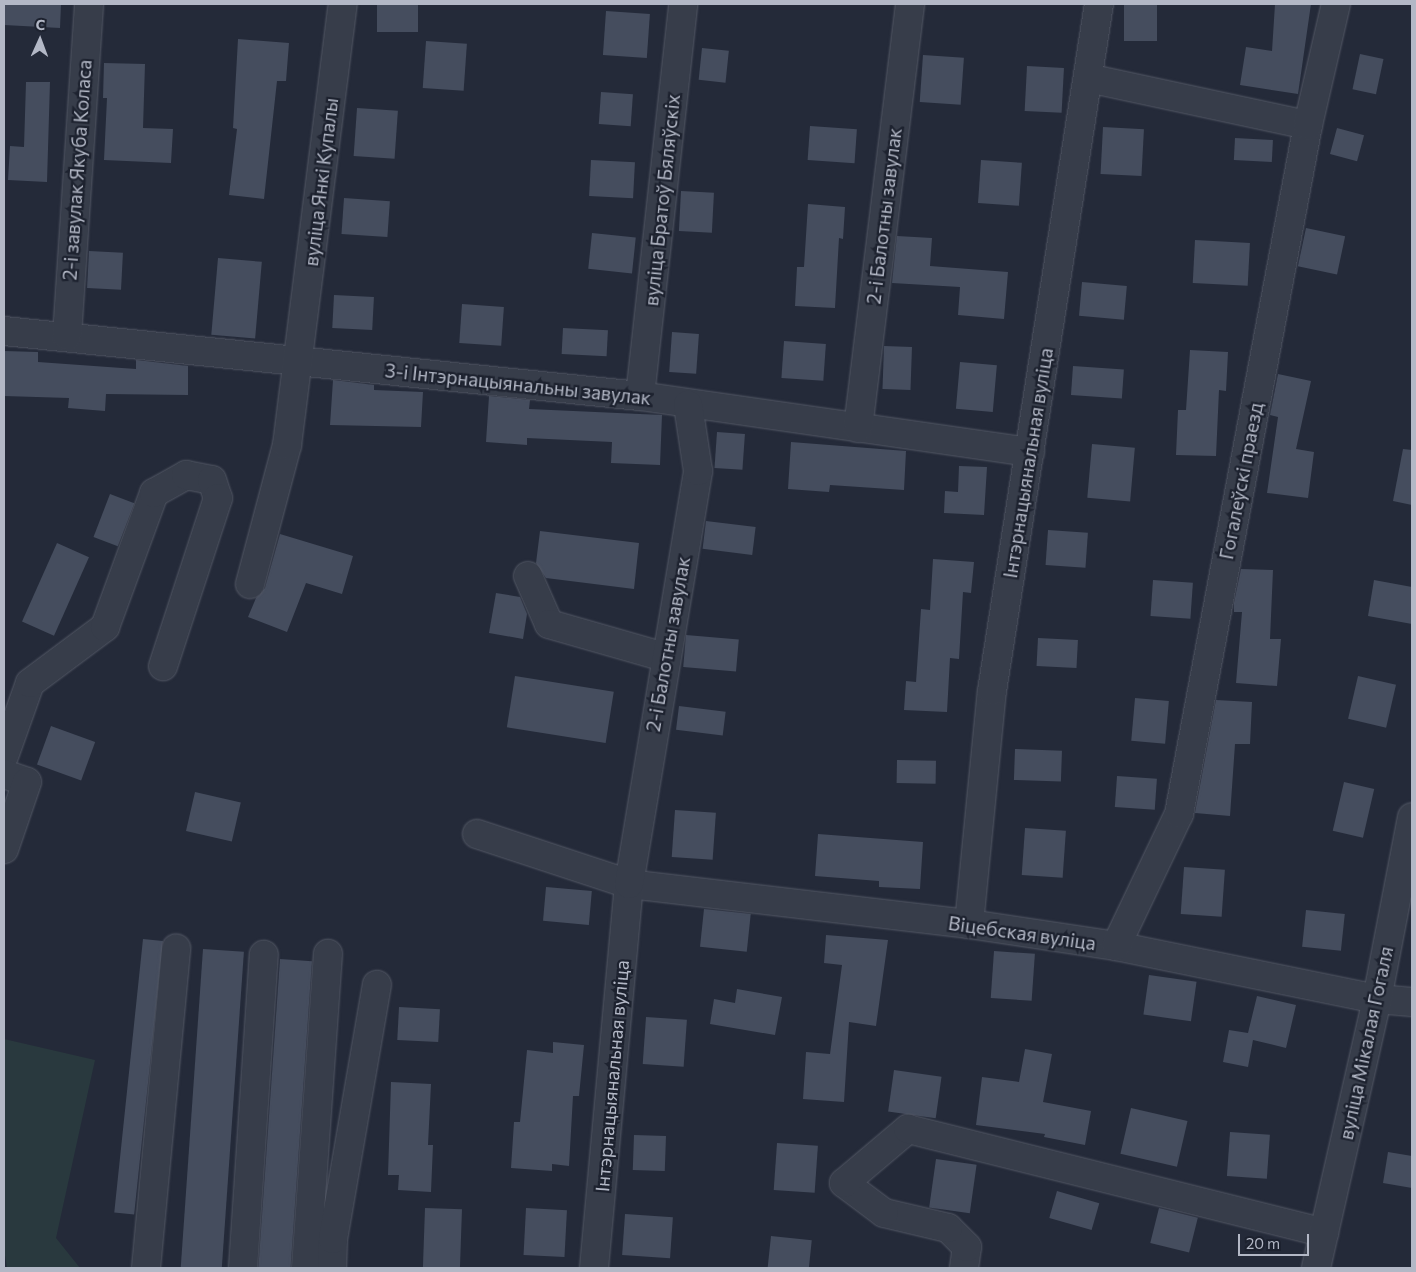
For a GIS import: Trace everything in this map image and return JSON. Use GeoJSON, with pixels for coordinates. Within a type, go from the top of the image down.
{"type":"FeatureCollection","features":[{"type":"Feature","properties":{"kind":"street","name":"2-і завулак Якуба Коласа"},"geometry":{"type":"LineString","coordinates":[[67,336],[89,4]]}},
{"type":"Feature","properties":{"kind":"street","name":"вуліца Янкі Купалы"},"geometry":{"type":"LineString","coordinates":[[250,584],[287,445],[290,404],[299,360],[343,4]]}},
{"type":"Feature","properties":{"kind":"street","name":"вуліца Братоў Бяляўскіх"},"geometry":{"type":"LineString","coordinates":[[640,396],[683,4]]}},
{"type":"Feature","properties":{"kind":"street","name":"2-і Балотны завулак"},"geometry":{"type":"LineString","coordinates":[[858,428],[910,4]]}},
{"type":"Feature","properties":{"kind":"street","name":"Інтэрнацыянальная вуліца"},"geometry":{"type":"LineString","coordinates":[[969,924],[992,691],[1099,4]]}},
{"type":"Feature","properties":{"kind":"street","name":"Гогалеўскі праезд"},"geometry":{"type":"LineString","coordinates":[[1116,946],[1179,814],[1308,125],[1336,4]]}},
{"type":"Feature","properties":{"kind":"street"},"geometry":{"type":"LineString","coordinates":[[1088,78],[1308,125]]}},
{"type":"Feature","properties":{"kind":"street","name":"3-і Інтэрнацыянальны завулак"},"geometry":{"type":"LineString","coordinates":[[4,331],[640,396],[688,405],[1030,452]]}},
{"type":"Feature","properties":{"kind":"street","name":"2-і Балотны завулак"},"geometry":{"type":"LineString","coordinates":[[629,884],[664,658],[698,471],[688,405]]}},
{"type":"Feature","properties":{"kind":"street"},"geometry":{"type":"LineString","coordinates":[[4,756],[30,683],[105,627],[154,493],[186,475],[212,480],[218,498],[163,666]]}},
{"type":"Feature","properties":{"kind":"street"},"geometry":{"type":"LineString","coordinates":[[528,576],[548,624],[664,658]]}},
{"type":"Feature","properties":{"kind":"street"},"geometry":{"type":"LineString","coordinates":[[4,774],[27,782],[4,849]]}},
{"type":"Feature","properties":{"kind":"street","name":"вуліца Мікалая Гогаля"},"geometry":{"type":"LineString","coordinates":[[1316,1268],[1377,999],[1412,817]]}},
{"type":"Feature","properties":{"kind":"street","name":"Віцебская вуліца"},"geometry":{"type":"LineString","coordinates":[[476,834],[629,884],[969,924],[1116,946],[1377,999],[1412,1002]]}},
{"type":"Feature","properties":{"kind":"street","name":"Інтэрнацыянальная вуліца"},"geometry":{"type":"LineString","coordinates":[[594,1268],[629,884]]}},
{"type":"Feature","properties":{"kind":"street"},"geometry":{"type":"LineString","coordinates":[[146,1268],[176,948]]}},
{"type":"Feature","properties":{"kind":"street"},"geometry":{"type":"LineString","coordinates":[[306,1268],[328,954]]}},
{"type":"Feature","properties":{"kind":"street"},"geometry":{"type":"LineString","coordinates":[[243,1268],[264,955]]}},
{"type":"Feature","properties":{"kind":"street"},"geometry":{"type":"LineString","coordinates":[[332,1268],[333,1240],[377,985]]}},
{"type":"Feature","properties":{"kind":"street"},"geometry":{"type":"LineString","coordinates":[[964,1268],[967,1247],[948,1228],[884,1213],[844,1183],[908,1130],[1324,1233]]}},
{"type":"Feature","properties":{"kind":"shaded area"},"geometry":{"type":"Polygon","coordinates":[[[4,1039],[95,1060],[56,1238],[80,1268],[7,1268],[4,1249],[4,1039]]]}},
{"type":"Feature","properties":{"kind":"building"},"geometry":{"type":"Polygon","coordinates":[[[4,4],[61,4],[60,28],[4,25],[4,4]]]}},
{"type":"Feature","properties":{"kind":"building"},"geometry":{"type":"Polygon","coordinates":[[[377,4],[418,4],[418,32],[377,32],[377,4]]]}},
{"type":"Feature","properties":{"kind":"building"},"geometry":{"type":"Polygon","coordinates":[[[1124,4],[1157,4],[1157,41],[1124,41],[1124,4]]]}},
{"type":"Feature","properties":{"kind":"building"},"geometry":{"type":"Polygon","coordinates":[[[1275,4],[1311,4],[1298,94],[1240,85],[1246,47],[1272,51],[1275,4]]]}},
{"type":"Feature","properties":{"kind":"building"},"geometry":{"type":"Polygon","coordinates":[[[606,11],[650,14],[647,58],[603,55],[606,11]]]}},
{"type":"Feature","properties":{"kind":"building"},"geometry":{"type":"Polygon","coordinates":[[[238,39],[289,43],[286,81],[277,81],[264,199],[229,195],[237,129],[233,128],[238,39]]]}},
{"type":"Feature","properties":{"kind":"building"},"geometry":{"type":"Polygon","coordinates":[[[426,41],[467,44],[464,91],[423,88],[426,41]]]}},
{"type":"Feature","properties":{"kind":"building"},"geometry":{"type":"Polygon","coordinates":[[[702,48],[729,51],[726,83],[699,80],[702,48]]]}},
{"type":"Feature","properties":{"kind":"building"},"geometry":{"type":"Polygon","coordinates":[[[1360,54],[1383,59],[1376,94],[1353,89],[1360,54]]]}},
{"type":"Feature","properties":{"kind":"building"},"geometry":{"type":"Polygon","coordinates":[[[923,55],[964,58],[961,105],[920,102],[923,55]]]}},
{"type":"Feature","properties":{"kind":"building"},"geometry":{"type":"Polygon","coordinates":[[[104,63],[145,64],[143,128],[173,129],[171,163],[104,160],[107,98],[103,98],[104,63]]]}},
{"type":"Feature","properties":{"kind":"building"},"geometry":{"type":"Polygon","coordinates":[[[1027,66],[1064,68],[1062,113],[1025,111],[1027,66]]]}},
{"type":"Feature","properties":{"kind":"building"},"geometry":{"type":"Polygon","coordinates":[[[26,82],[50,82],[47,182],[8,180],[10,146],[24,147],[26,82]]]}},
{"type":"Feature","properties":{"kind":"building"},"geometry":{"type":"Polygon","coordinates":[[[601,92],[633,94],[631,126],[599,124],[601,92]]]}},
{"type":"Feature","properties":{"kind":"building"},"geometry":{"type":"Polygon","coordinates":[[[357,108],[398,111],[395,159],[354,156],[357,108]]]}},
{"type":"Feature","properties":{"kind":"building"},"geometry":{"type":"Polygon","coordinates":[[[810,126],[857,129],[855,163],[808,160],[810,126]]]}},
{"type":"Feature","properties":{"kind":"building"},"geometry":{"type":"Polygon","coordinates":[[[1103,127],[1144,129],[1141,176],[1101,174],[1103,127]]]}},
{"type":"Feature","properties":{"kind":"building"},"geometry":{"type":"Polygon","coordinates":[[[1337,128],[1364,135],[1357,161],[1330,154],[1337,128]]]}},
{"type":"Feature","properties":{"kind":"building"},"geometry":{"type":"Polygon","coordinates":[[[1235,138],[1273,140],[1272,162],[1234,160],[1235,138]]]}},
{"type":"Feature","properties":{"kind":"building"},"geometry":{"type":"Polygon","coordinates":[[[591,160],[635,162],[633,198],[589,196],[591,160]]]}},
{"type":"Feature","properties":{"kind":"building"},"geometry":{"type":"Polygon","coordinates":[[[981,160],[1022,163],[1019,206],[978,203],[981,160]]]}},
{"type":"Feature","properties":{"kind":"building"},"geometry":{"type":"Polygon","coordinates":[[[681,191],[714,193],[712,233],[679,231],[681,191]]]}},
{"type":"Feature","properties":{"kind":"building"},"geometry":{"type":"Polygon","coordinates":[[[344,198],[390,201],[387,237],[341,234],[344,198]]]}},
{"type":"Feature","properties":{"kind":"building"},"geometry":{"type":"Polygon","coordinates":[[[808,204],[845,207],[843,239],[839,238],[835,308],[795,306],[797,267],[804,267],[808,204]]]}},
{"type":"Feature","properties":{"kind":"building"},"geometry":{"type":"Polygon","coordinates":[[[1306,228],[1345,236],[1337,274],[1298,266],[1306,228]]]}},
{"type":"Feature","properties":{"kind":"building"},"geometry":{"type":"Polygon","coordinates":[[[592,233],[636,238],[632,273],[588,269],[592,233]]]}},
{"type":"Feature","properties":{"kind":"building"},"geometry":{"type":"Polygon","coordinates":[[[897,236],[932,238],[930,266],[1008,272],[1004,319],[958,315],[960,287],[892,283],[897,236]]]}},
{"type":"Feature","properties":{"kind":"building"},"geometry":{"type":"Polygon","coordinates":[[[1195,240],[1250,243],[1248,286],[1193,283],[1195,240]]]}},
{"type":"Feature","properties":{"kind":"building"},"geometry":{"type":"Polygon","coordinates":[[[89,251],[123,253],[121,290],[87,288],[89,251]]]}},
{"type":"Feature","properties":{"kind":"building"},"geometry":{"type":"Polygon","coordinates":[[[218,258],[262,262],[255,339],[211,335],[218,258]]]}},
{"type":"Feature","properties":{"kind":"building"},"geometry":{"type":"Polygon","coordinates":[[[1082,282],[1127,286],[1124,320],[1079,316],[1082,282]]]}},
{"type":"Feature","properties":{"kind":"building"},"geometry":{"type":"Polygon","coordinates":[[[334,295],[374,297],[372,330],[332,328],[334,295]]]}},
{"type":"Feature","properties":{"kind":"building"},"geometry":{"type":"Polygon","coordinates":[[[462,304],[504,307],[501,346],[459,343],[462,304]]]}},
{"type":"Feature","properties":{"kind":"building"},"geometry":{"type":"Polygon","coordinates":[[[563,328],[608,330],[607,356],[562,354],[563,328]]]}},
{"type":"Feature","properties":{"kind":"building"},"geometry":{"type":"Polygon","coordinates":[[[672,332],[699,334],[696,374],[669,372],[672,332]]]}},
{"type":"Feature","properties":{"kind":"building"},"geometry":{"type":"Polygon","coordinates":[[[784,341],[826,344],[823,381],[781,378],[784,341]]]}},
{"type":"Feature","properties":{"kind":"building"},"geometry":{"type":"Polygon","coordinates":[[[884,346],[912,347],[910,390],[882,389],[884,346]]]}},
{"type":"Feature","properties":{"kind":"building"},"geometry":{"type":"Polygon","coordinates":[[[1190,350],[1228,352],[1226,391],[1219,390],[1216,456],[1176,455],[1178,410],[1186,410],[1190,350]]]}},
{"type":"Feature","properties":{"kind":"building"},"geometry":{"type":"Polygon","coordinates":[[[4,351],[38,352],[38,362],[136,369],[136,360],[188,366],[188,395],[106,394],[105,411],[68,408],[69,398],[4,396],[4,351]]]}},
{"type":"Feature","properties":{"kind":"building"},"geometry":{"type":"Polygon","coordinates":[[[960,362],[997,365],[993,412],[956,409],[960,362]]]}},
{"type":"Feature","properties":{"kind":"building"},"geometry":{"type":"Polygon","coordinates":[[[1073,366],[1124,370],[1122,398],[1071,395],[1073,366]]]}},
{"type":"Feature","properties":{"kind":"building"},"geometry":{"type":"Polygon","coordinates":[[[1278,374],[1311,381],[1296,449],[1314,452],[1308,498],[1267,493],[1278,417],[1270,415],[1278,374]]]}},
{"type":"Feature","properties":{"kind":"building"},"geometry":{"type":"Polygon","coordinates":[[[333,380],[374,385],[374,390],[423,392],[421,427],[330,425],[333,380]]]}},
{"type":"Feature","properties":{"kind":"building"},"geometry":{"type":"Polygon","coordinates":[[[489,396],[530,400],[529,409],[662,415],[660,465],[611,463],[612,442],[527,438],[527,445],[486,442],[489,396]]]}},
{"type":"Feature","properties":{"kind":"building"},"geometry":{"type":"Polygon","coordinates":[[[717,432],[745,434],[742,470],[714,468],[717,432]]]}},
{"type":"Feature","properties":{"kind":"building"},"geometry":{"type":"Polygon","coordinates":[[[791,442],[906,451],[904,490],[830,485],[829,492],[788,489],[791,442]]]}},
{"type":"Feature","properties":{"kind":"building"},"geometry":{"type":"Polygon","coordinates":[[[1092,444],[1135,448],[1130,502],[1087,498],[1092,444]]]}},
{"type":"Feature","properties":{"kind":"building"},"geometry":{"type":"Polygon","coordinates":[[[1403,449],[1412,450],[1412,505],[1393,501],[1403,449]]]}},
{"type":"Feature","properties":{"kind":"building"},"geometry":{"type":"Polygon","coordinates":[[[959,466],[987,467],[984,515],[944,513],[945,491],[958,492],[959,466]]]}},
{"type":"Feature","properties":{"kind":"building"},"geometry":{"type":"Polygon","coordinates":[[[110,494],[134,503],[118,546],[94,537],[110,494]]]}},
{"type":"Feature","properties":{"kind":"building"},"geometry":{"type":"Polygon","coordinates":[[[706,521],[756,527],[752,555],[703,549],[706,521]]]}},
{"type":"Feature","properties":{"kind":"building"},"geometry":{"type":"Polygon","coordinates":[[[1048,530],[1088,533],[1085,568],[1046,565],[1048,530]]]}},
{"type":"Feature","properties":{"kind":"building"},"geometry":{"type":"Polygon","coordinates":[[[540,531],[639,543],[634,589],[546,578],[536,563],[540,531]]]}},
{"type":"Feature","properties":{"kind":"building"},"geometry":{"type":"Polygon","coordinates":[[[280,534],[353,556],[342,594],[306,583],[287,632],[248,617],[256,598],[265,588],[280,534]]]}},
{"type":"Feature","properties":{"kind":"building"},"geometry":{"type":"Polygon","coordinates":[[[57,543],[89,557],[54,636],[22,622],[57,543]]]}},
{"type":"Feature","properties":{"kind":"building"},"geometry":{"type":"Polygon","coordinates":[[[933,559],[974,562],[971,593],[963,592],[959,659],[950,658],[947,712],[904,710],[906,681],[916,682],[921,609],[930,610],[933,559]]]}},
{"type":"Feature","properties":{"kind":"building"},"geometry":{"type":"Polygon","coordinates":[[[1241,569],[1273,570],[1270,639],[1281,639],[1277,686],[1236,683],[1242,612],[1234,612],[1234,603],[1241,569]]]}},
{"type":"Feature","properties":{"kind":"building"},"geometry":{"type":"Polygon","coordinates":[[[1153,580],[1193,583],[1190,619],[1150,616],[1153,580]]]}},
{"type":"Feature","properties":{"kind":"building"},"geometry":{"type":"Polygon","coordinates":[[[1374,580],[1412,587],[1412,624],[1368,616],[1374,580]]]}},
{"type":"Feature","properties":{"kind":"building"},"geometry":{"type":"Polygon","coordinates":[[[496,593],[520,597],[527,614],[523,639],[489,633],[496,593]]]}},
{"type":"Feature","properties":{"kind":"building"},"geometry":{"type":"Polygon","coordinates":[[[686,635],[739,640],[736,671],[683,667],[686,635]]]}},
{"type":"Feature","properties":{"kind":"building"},"geometry":{"type":"Polygon","coordinates":[[[1038,638],[1078,640],[1076,668],[1037,666],[1038,638]]]}},
{"type":"Feature","properties":{"kind":"building"},"geometry":{"type":"Polygon","coordinates":[[[515,676],[614,692],[606,743],[507,727],[515,676]]]}},
{"type":"Feature","properties":{"kind":"building"},"geometry":{"type":"Polygon","coordinates":[[[1358,676],[1396,685],[1386,728],[1348,719],[1358,676]]]}},
{"type":"Feature","properties":{"kind":"building"},"geometry":{"type":"Polygon","coordinates":[[[1135,698],[1169,701],[1165,744],[1131,741],[1135,698]]]}},
{"type":"Feature","properties":{"kind":"building"},"geometry":{"type":"Polygon","coordinates":[[[1216,700],[1252,702],[1250,744],[1235,744],[1230,816],[1195,813],[1216,700]]]}},
{"type":"Feature","properties":{"kind":"building"},"geometry":{"type":"Polygon","coordinates":[[[679,706],[726,712],[723,736],[676,730],[679,706]]]}},
{"type":"Feature","properties":{"kind":"building"},"geometry":{"type":"Polygon","coordinates":[[[51,726],[95,742],[81,781],[37,765],[51,726]]]}},
{"type":"Feature","properties":{"kind":"building"},"geometry":{"type":"Polygon","coordinates":[[[1015,749],[1062,751],[1061,782],[1014,780],[1015,749]]]}},
{"type":"Feature","properties":{"kind":"building"},"geometry":{"type":"Polygon","coordinates":[[[897,760],[936,761],[936,784],[897,783],[897,760]]]}},
{"type":"Feature","properties":{"kind":"building"},"geometry":{"type":"Polygon","coordinates":[[[1117,776],[1157,779],[1155,810],[1115,807],[1117,776]]]}},
{"type":"Feature","properties":{"kind":"building"},"geometry":{"type":"Polygon","coordinates":[[[1344,782],[1374,789],[1363,838],[1333,831],[1344,782]]]}},
{"type":"Feature","properties":{"kind":"building"},"geometry":{"type":"Polygon","coordinates":[[[195,792],[241,803],[232,842],[186,831],[195,792]]]}},
{"type":"Feature","properties":{"kind":"building"},"geometry":{"type":"Polygon","coordinates":[[[675,810],[716,813],[713,860],[672,857],[675,810]]]}},
{"type":"Feature","properties":{"kind":"building"},"geometry":{"type":"Polygon","coordinates":[[[1025,828],[1066,831],[1063,878],[1022,875],[1025,828]]]}},
{"type":"Feature","properties":{"kind":"building"},"geometry":{"type":"Polygon","coordinates":[[[818,834],[923,842],[920,889],[879,887],[879,881],[815,876],[818,834]]]}},
{"type":"Feature","properties":{"kind":"building"},"geometry":{"type":"Polygon","coordinates":[[[1184,867],[1225,870],[1222,917],[1181,914],[1184,867]]]}},
{"type":"Feature","properties":{"kind":"building"},"geometry":{"type":"Polygon","coordinates":[[[546,887],[592,891],[589,925],[543,921],[546,887]]]}},
{"type":"Feature","properties":{"kind":"building"},"geometry":{"type":"Polygon","coordinates":[[[704,909],[751,914],[747,952],[700,947],[704,909]]]}},
{"type":"Feature","properties":{"kind":"building"},"geometry":{"type":"Polygon","coordinates":[[[1306,910],[1345,914],[1341,951],[1302,947],[1306,910]]]}},
{"type":"Feature","properties":{"kind":"building"},"geometry":{"type":"Polygon","coordinates":[[[826,935],[888,940],[876,1026],[849,1022],[844,1102],[803,1099],[806,1052],[830,1054],[842,965],[824,963],[826,935]]]}},
{"type":"Feature","properties":{"kind":"building"},"geometry":{"type":"Polygon","coordinates":[[[143,939],[163,941],[134,1215],[114,1212],[143,939]]]}},
{"type":"Feature","properties":{"kind":"building"},"geometry":{"type":"Polygon","coordinates":[[[203,949],[244,952],[222,1268],[181,1268],[203,949]]]}},
{"type":"Feature","properties":{"kind":"building"},"geometry":{"type":"Polygon","coordinates":[[[994,951],[1035,954],[1032,1001],[991,998],[994,951]]]}},
{"type":"Feature","properties":{"kind":"building"},"geometry":{"type":"Polygon","coordinates":[[[280,959],[312,961],[290,1268],[258,1268],[280,959]]]}},
{"type":"Feature","properties":{"kind":"building"},"geometry":{"type":"Polygon","coordinates":[[[1149,975],[1197,982],[1191,1021],[1143,1015],[1149,975]]]}},
{"type":"Feature","properties":{"kind":"building"},"geometry":{"type":"Polygon","coordinates":[[[737,989],[782,997],[775,1035],[710,1024],[714,999],[735,1003],[737,989]]]}},
{"type":"Feature","properties":{"kind":"building"},"geometry":{"type":"Polygon","coordinates":[[[1257,996],[1296,1005],[1286,1048],[1253,1040],[1248,1067],[1223,1062],[1229,1030],[1248,1033],[1257,996]]]}},
{"type":"Feature","properties":{"kind":"building"},"geometry":{"type":"Polygon","coordinates":[[[399,1007],[440,1009],[438,1042],[397,1040],[399,1007]]]}},
{"type":"Feature","properties":{"kind":"building"},"geometry":{"type":"Polygon","coordinates":[[[646,1017],[687,1020],[684,1067],[643,1064],[646,1017]]]}},
{"type":"Feature","properties":{"kind":"building"},"geometry":{"type":"Polygon","coordinates":[[[553,1042],[584,1045],[579,1096],[573,1096],[569,1166],[552,1164],[552,1171],[511,1168],[514,1122],[520,1122],[527,1050],[553,1053],[553,1042]]]}},
{"type":"Feature","properties":{"kind":"building"},"geometry":{"type":"Polygon","coordinates":[[[1025,1049],[1052,1054],[1043,1102],[1091,1111],[1085,1145],[1044,1137],[1045,1134],[976,1125],[982,1077],[1019,1082],[1025,1049]]]}},
{"type":"Feature","properties":{"kind":"building"},"geometry":{"type":"Polygon","coordinates":[[[894,1070],[942,1077],[936,1118],[888,1112],[894,1070]]]}},
{"type":"Feature","properties":{"kind":"building"},"geometry":{"type":"Polygon","coordinates":[[[391,1082],[431,1084],[428,1145],[433,1145],[431,1192],[398,1190],[399,1175],[388,1175],[391,1082]]]}},
{"type":"Feature","properties":{"kind":"building"},"geometry":{"type":"Polygon","coordinates":[[[1131,1108],[1188,1121],[1177,1167],[1120,1154],[1131,1108]]]}},
{"type":"Feature","properties":{"kind":"building"},"geometry":{"type":"Polygon","coordinates":[[[1230,1132],[1270,1135],[1267,1179],[1227,1176],[1230,1132]]]}},
{"type":"Feature","properties":{"kind":"building"},"geometry":{"type":"Polygon","coordinates":[[[634,1135],[666,1136],[665,1171],[633,1170],[634,1135]]]}},
{"type":"Feature","properties":{"kind":"building"},"geometry":{"type":"Polygon","coordinates":[[[777,1143],[818,1146],[815,1193],[774,1190],[777,1143]]]}},
{"type":"Feature","properties":{"kind":"building"},"geometry":{"type":"Polygon","coordinates":[[[1388,1152],[1412,1156],[1412,1188],[1383,1183],[1388,1152]]]}},
{"type":"Feature","properties":{"kind":"building"},"geometry":{"type":"Polygon","coordinates":[[[936,1159],[977,1165],[970,1213],[929,1208],[936,1159]]]}},
{"type":"Feature","properties":{"kind":"building"},"geometry":{"type":"Polygon","coordinates":[[[1057,1191],[1099,1203],[1092,1230],[1049,1218],[1057,1191]]]}},
{"type":"Feature","properties":{"kind":"building"},"geometry":{"type":"Polygon","coordinates":[[[425,1208],[462,1209],[460,1268],[423,1268],[425,1208]]]}},
{"type":"Feature","properties":{"kind":"building"},"geometry":{"type":"Polygon","coordinates":[[[526,1208],[567,1210],[564,1257],[524,1255],[526,1208]]]}},
{"type":"Feature","properties":{"kind":"building"},"geometry":{"type":"Polygon","coordinates":[[[1159,1208],[1198,1218],[1189,1253],[1150,1243],[1159,1208]]]}},
{"type":"Feature","properties":{"kind":"building"},"geometry":{"type":"Polygon","coordinates":[[[625,1214],[673,1217],[670,1258],[622,1255],[625,1214]]]}},
{"type":"Feature","properties":{"kind":"building"},"geometry":{"type":"Polygon","coordinates":[[[771,1236],[812,1240],[809,1268],[768,1268],[771,1236]]]}}]}
